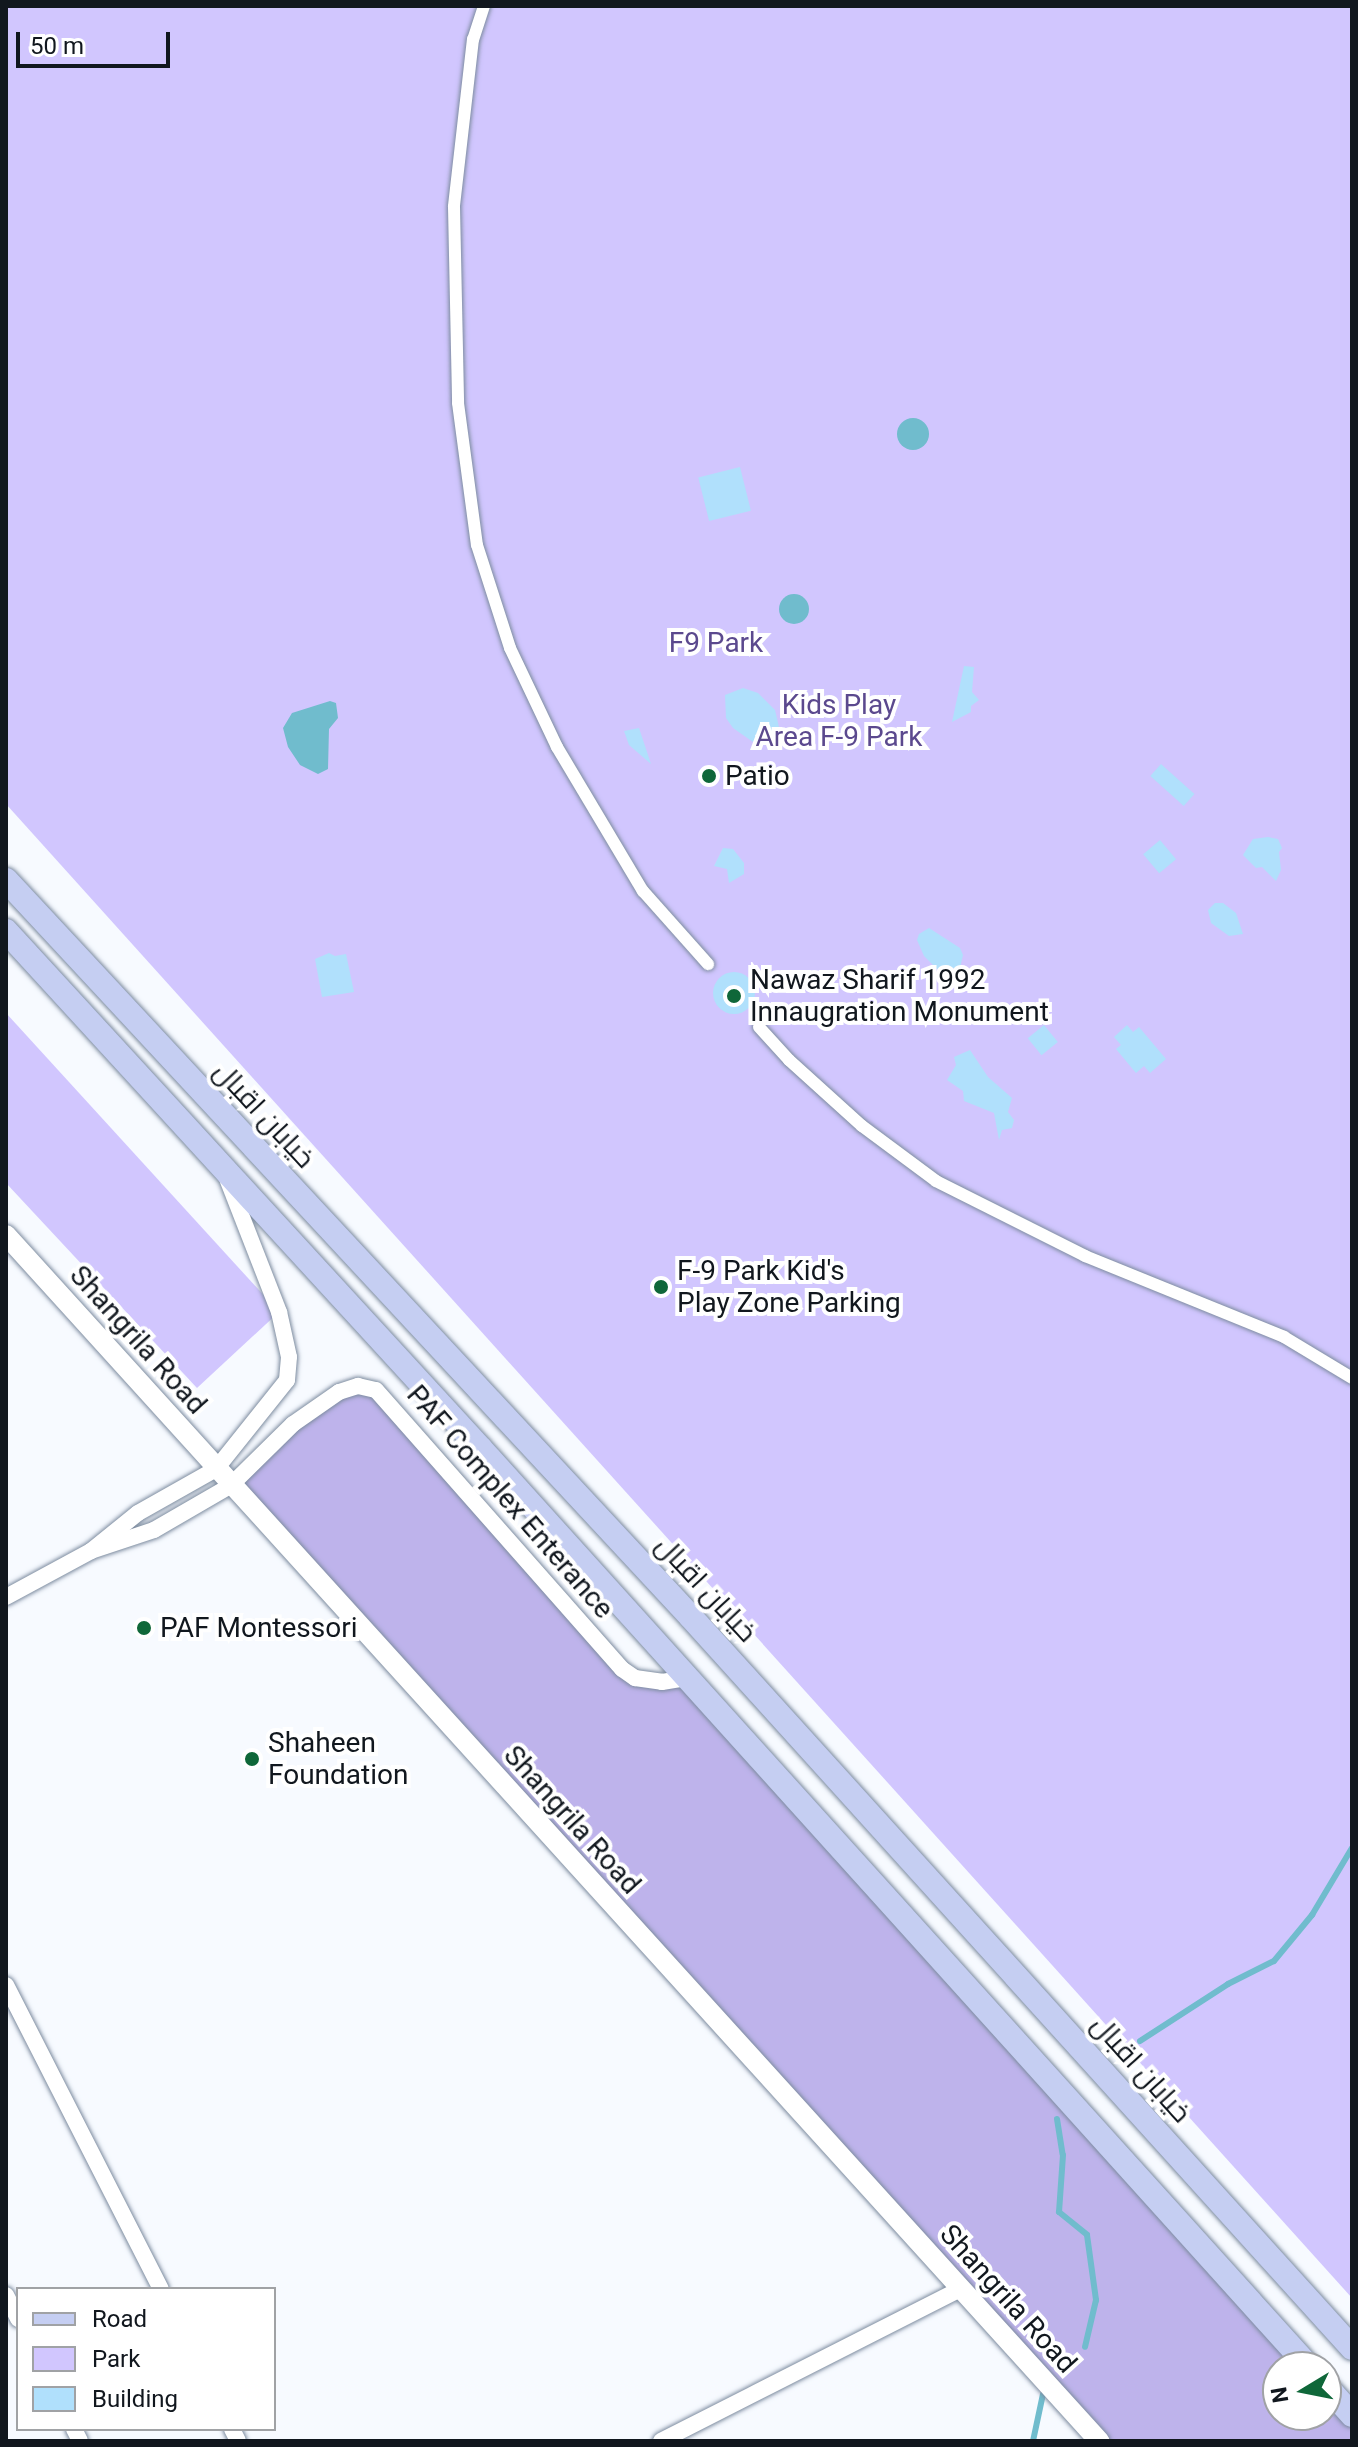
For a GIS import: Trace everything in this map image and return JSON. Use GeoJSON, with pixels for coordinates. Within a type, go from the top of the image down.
{"type":"FeatureCollection","features":[{"type":"Feature","properties":{"kind":"main road","name":"خیابان اقبال"},"geometry":{"type":"LineString","coordinates":[[6,880],[690,1616],[1352,2348]]}},
{"type":"Feature","properties":{"kind":"main road"},"geometry":{"type":"LineString","coordinates":[[6,931],[220,1162],[1295,2351]]}},
{"type":"Feature","properties":{"kind":"street"},"geometry":{"type":"LineString","coordinates":[[484,6],[473,39],[454,207],[458,403],[477,545],[510,648],[557,747],[643,891],[708,964]]}},
{"type":"Feature","properties":{"kind":"street"},"geometry":{"type":"LineString","coordinates":[[759,1027],[789,1060],[862,1126],[936,1181],[1085,1256],[1284,1337],[1352,1378]]}},
{"type":"Feature","properties":{"kind":"street"},"geometry":{"type":"LineString","coordinates":[[6,1597],[91,1551],[138,1513],[216,1469],[287,1380],[289,1357],[266,1273],[220,1162]]}},
{"type":"Feature","properties":{"kind":"street","name":"Shangrila Road"},"geometry":{"type":"LineString","coordinates":[[6,1235],[230,1486],[1099,2441]]}},
{"type":"Feature","properties":{"kind":"street","name":"PAF Complex Enterance"},"geometry":{"type":"LineString","coordinates":[[91,1551],[154,1530],[230,1486],[293,1424],[339,1392],[358,1386],[376,1390],[622,1669],[635,1678],[662,1682],[688,1678]]}},
{"type":"Feature","properties":{"kind":"street"},"geometry":{"type":"LineString","coordinates":[[6,1985],[160,2287]]}},
{"type":"Feature","properties":{"kind":"street"},"geometry":{"type":"LineString","coordinates":[[661,2441],[961,2289]]}},
{"type":"Feature","properties":{"kind":"street"},"geometry":{"type":"LineString","coordinates":[[6,2295],[16,2315]]}},
{"type":"Feature","properties":{"kind":"green space","name":"F9 Park"},"geometry":{"type":"Polygon","coordinates":[[[6,6],[1352,6],[1352,2298],[6,804],[6,6]]]}},
{"type":"Feature","properties":{"kind":"green space"},"geometry":{"type":"Polygon","coordinates":[[[6,1013],[279,1312],[197,1388],[6,1183],[6,1013]]]}},
{"type":"Feature","properties":{"kind":"shaded area"},"geometry":{"type":"Polygon","coordinates":[[[376,1390],[622,1669],[688,1678],[1295,2351],[1262,2351],[1262,2431],[1342,2431],[1342,2404],[1352,2415],[1352,2441],[1099,2441],[230,1486],[339,1392],[376,1390]]]}},
{"type":"Feature","properties":{"kind":"water"},"geometry":{"type":"Polygon","coordinates":[[[913,418],[924,423],[929,434],[924,445],[913,450],[902,445],[897,434],[902,423],[913,418]]]}},
{"type":"Feature","properties":{"kind":"water"},"geometry":{"type":"Polygon","coordinates":[[[794,594],[805,598],[809,609],[805,620],[794,624],[783,620],[779,609],[783,598],[794,594]]]}},
{"type":"Feature","properties":{"kind":"water"},"geometry":{"type":"Polygon","coordinates":[[[330,701],[336,703],[338,718],[329,729],[328,769],[318,774],[300,765],[288,747],[283,728],[292,713],[330,701]]]}},
{"type":"Feature","properties":{"kind":"building"},"geometry":{"type":"Polygon","coordinates":[[[740,467],[751,511],[709,521],[698,477],[740,467]]]}},
{"type":"Feature","properties":{"kind":"building"},"geometry":{"type":"Polygon","coordinates":[[[964,666],[974,667],[972,692],[979,700],[971,706],[971,712],[952,722],[964,666]]]}},
{"type":"Feature","properties":{"kind":"building"},"geometry":{"type":"Polygon","coordinates":[[[743,688],[758,693],[775,710],[779,727],[773,739],[753,742],[733,728],[726,718],[725,695],[743,688]]]}},
{"type":"Feature","properties":{"kind":"building"},"geometry":{"type":"Polygon","coordinates":[[[639,728],[651,764],[629,745],[624,731],[639,728]]]}},
{"type":"Feature","properties":{"kind":"building"},"geometry":{"type":"Polygon","coordinates":[[[1161,764],[1194,794],[1184,806],[1150,776],[1161,764]]]}},
{"type":"Feature","properties":{"kind":"building"},"geometry":{"type":"Polygon","coordinates":[[[1253,839],[1278,839],[1282,848],[1279,852],[1281,870],[1276,881],[1243,855],[1253,839]]]}},
{"type":"Feature","properties":{"kind":"building"},"geometry":{"type":"Polygon","coordinates":[[[1160,840],[1176,859],[1159,873],[1143,854],[1160,840]]]}},
{"type":"Feature","properties":{"kind":"building"},"geometry":{"type":"Polygon","coordinates":[[[723,848],[733,849],[744,863],[744,874],[729,883],[727,869],[714,866],[723,848]]]}},
{"type":"Feature","properties":{"kind":"building"},"geometry":{"type":"Polygon","coordinates":[[[1215,903],[1223,903],[1236,913],[1243,934],[1229,936],[1211,923],[1208,910],[1215,903]]]}},
{"type":"Feature","properties":{"kind":"building"},"geometry":{"type":"Polygon","coordinates":[[[929,928],[960,948],[963,955],[960,968],[937,969],[924,956],[917,940],[919,934],[929,928]]]}},
{"type":"Feature","properties":{"kind":"building"},"geometry":{"type":"Polygon","coordinates":[[[329,953],[335,956],[346,954],[354,992],[322,997],[315,959],[329,953]]]}},
{"type":"Feature","properties":{"kind":"building"},"geometry":{"type":"Polygon","coordinates":[[[734,972],[749,978],[755,993],[749,1008],[734,1014],[719,1008],[713,993],[719,978],[734,972]]]}},
{"type":"Feature","properties":{"kind":"building"},"geometry":{"type":"Polygon","coordinates":[[[1044,1025],[1058,1042],[1042,1055],[1028,1038],[1044,1025]]]}},
{"type":"Feature","properties":{"kind":"building"},"geometry":{"type":"Polygon","coordinates":[[[1127,1025],[1133,1032],[1139,1027],[1166,1059],[1150,1073],[1144,1066],[1136,1073],[1116,1049],[1121,1045],[1114,1037],[1127,1025]]]}},
{"type":"Feature","properties":{"kind":"building"},"geometry":{"type":"Polygon","coordinates":[[[970,1050],[988,1077],[1012,1098],[1008,1112],[1014,1120],[1012,1128],[1002,1130],[999,1140],[994,1113],[964,1101],[963,1091],[947,1080],[956,1065],[954,1057],[970,1050]]]}},
{"type":"Feature","properties":{"kind":"waterway"},"geometry":{"type":"LineString","coordinates":[[1140,2041],[1228,1984],[1274,1961],[1312,1915],[1352,1848]]}},
{"type":"Feature","properties":{"kind":"waterway"},"geometry":{"type":"LineString","coordinates":[[1057,2119],[1063,2155],[1059,2212],[1087,2235],[1096,2300],[1085,2347]]}},
{"type":"Feature","properties":{"kind":"waterway"},"geometry":{"type":"LineString","coordinates":[[1033,2441],[1043,2394]]}},
{"type":"Feature","properties":{"kind":"place","name":"Patio"},"geometry":{"type":"Point","coordinates":[709,776]}},
{"type":"Feature","properties":{"kind":"place","name":"Nawaz Sharif 1992 Innaugration Monument"},"geometry":{"type":"Point","coordinates":[734,996]}},
{"type":"Feature","properties":{"kind":"place","name":"F-9 Park Kid's Play Zone Parking"},"geometry":{"type":"Point","coordinates":[661,1287]}},
{"type":"Feature","properties":{"kind":"place","name":"PAF Montessori"},"geometry":{"type":"Point","coordinates":[144,1628]}},
{"type":"Feature","properties":{"kind":"place","name":"Shaheen Foundation"},"geometry":{"type":"Point","coordinates":[252,1759]}},
{"type":"Feature","properties":{"kind":"park label","name":"Kids Play Area F-9 Park"},"geometry":{"type":"Point","coordinates":[839,721]}}]}
